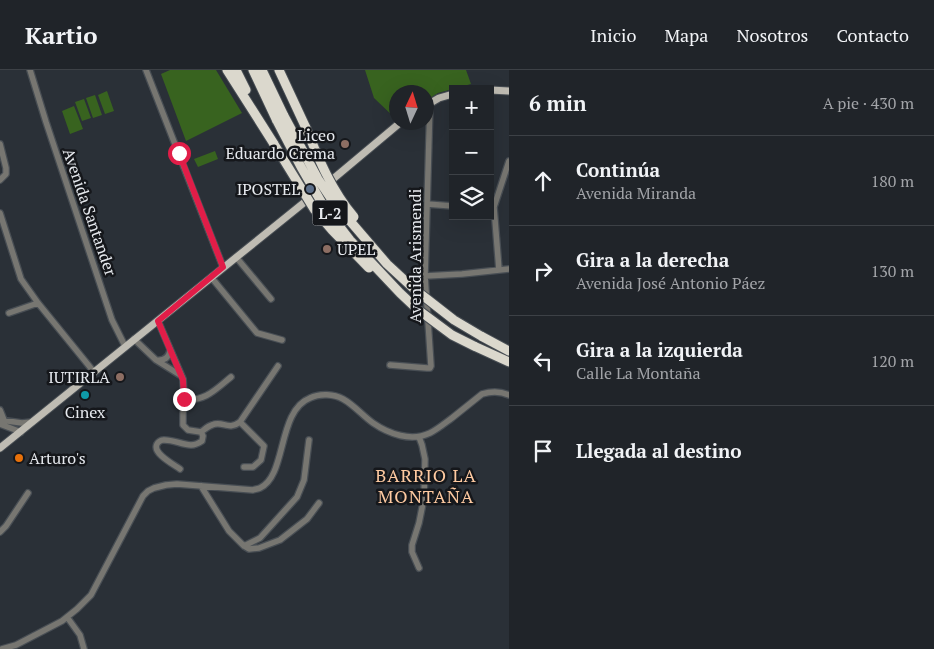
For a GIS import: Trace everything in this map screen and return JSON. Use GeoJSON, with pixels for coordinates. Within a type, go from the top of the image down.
{"type":"FeatureCollection","features":[{"type":"Feature","properties":{"kind":"highway"},"geometry":{"type":"LineString","coordinates":[[227,70],[314,209],[356,256],[380,279],[400,293]]}},
{"type":"Feature","properties":{"kind":"highway"},"geometry":{"type":"LineString","coordinates":[[236,70],[274,144]]}},
{"type":"Feature","properties":{"kind":"highway","name":"L-2"},"geometry":{"type":"LineString","coordinates":[[253,70],[301,168],[323,205],[350,240],[417,309],[452,335],[509,362]]}},
{"type":"Feature","properties":{"kind":"highway","name":"L-2"},"geometry":{"type":"LineString","coordinates":[[262,70],[300,148],[318,179],[332,200],[387,264],[413,288],[454,320],[509,351]]}},
{"type":"Feature","properties":{"kind":"highway"},"geometry":{"type":"LineString","coordinates":[[279,70],[306,128]]}},
{"type":"Feature","properties":{"kind":"highway"},"geometry":{"type":"LineString","coordinates":[[284,70],[324,171],[344,205],[380,249],[387,264]]}},
{"type":"Feature","properties":{"kind":"main road"},"geometry":{"type":"LineString","coordinates":[[494,90],[509,92]]}},
{"type":"Feature","properties":{"kind":"main road"},"geometry":{"type":"LineString","coordinates":[[434,101],[449,95]]}},
{"type":"Feature","properties":{"kind":"main road"},"geometry":{"type":"LineString","coordinates":[[0,448],[345,170],[392,130]]}},
{"type":"Feature","properties":{"kind":"street","name":"Avenida Santander"},"geometry":{"type":"LineString","coordinates":[[30,70],[109,311],[125,346]]}},
{"type":"Feature","properties":{"kind":"street"},"geometry":{"type":"LineString","coordinates":[[146,70],[223,267]]}},
{"type":"Feature","properties":{"kind":"street","name":"Avenida Arismendi"},"geometry":{"type":"LineString","coordinates":[[390,366],[430,368],[431,366],[425,276],[428,130]]}},
{"type":"Feature","properties":{"kind":"street"},"geometry":{"type":"LineString","coordinates":[[0,144],[6,174],[0,180]]}},
{"type":"Feature","properties":{"kind":"street"},"geometry":{"type":"LineString","coordinates":[[494,202],[509,161]]}},
{"type":"Feature","properties":{"kind":"street"},"geometry":{"type":"LineString","coordinates":[[427,204],[449,206]]}},
{"type":"Feature","properties":{"kind":"street"},"geometry":{"type":"LineString","coordinates":[[0,215],[21,279],[94,372]]}},
{"type":"Feature","properties":{"kind":"street"},"geometry":{"type":"LineString","coordinates":[[493,220],[499,270]]}},
{"type":"Feature","properties":{"kind":"street"},"geometry":{"type":"LineString","coordinates":[[236,258],[272,299]]}},
{"type":"Feature","properties":{"kind":"street"},"geometry":{"type":"LineString","coordinates":[[425,276],[462,274],[509,268]]}},
{"type":"Feature","properties":{"kind":"street"},"geometry":{"type":"LineString","coordinates":[[211,277],[258,333],[282,340]]}},
{"type":"Feature","properties":{"kind":"street"},"geometry":{"type":"LineString","coordinates":[[9,313],[38,303]]}},
{"type":"Feature","properties":{"kind":"street"},"geometry":{"type":"LineString","coordinates":[[158,321],[184,385],[183,425],[188,430],[201,432],[215,424],[232,426],[240,422],[278,366]]}},
{"type":"Feature","properties":{"kind":"street"},"geometry":{"type":"LineString","coordinates":[[134,339],[156,360],[180,374]]}},
{"type":"Feature","properties":{"kind":"street"},"geometry":{"type":"LineString","coordinates":[[156,360],[166,359],[170,350]]}},
{"type":"Feature","properties":{"kind":"street"},"geometry":{"type":"LineString","coordinates":[[184,399],[198,400],[205,397],[232,377]]}},
{"type":"Feature","properties":{"kind":"street"},"geometry":{"type":"LineString","coordinates":[[2,649],[16,645],[62,621],[91,595],[143,496],[148,491],[166,485],[253,490],[261,488],[273,475],[294,411],[302,402],[311,397],[320,395],[334,396],[344,400],[374,423],[390,432],[409,437],[419,437],[440,427],[482,394],[498,392],[509,395]]}},
{"type":"Feature","properties":{"kind":"street"},"geometry":{"type":"LineString","coordinates":[[0,410],[1,421]]}},
{"type":"Feature","properties":{"kind":"street"},"geometry":{"type":"LineString","coordinates":[[1,421],[32,422]]}},
{"type":"Feature","properties":{"kind":"street"},"geometry":{"type":"LineString","coordinates":[[1,421],[21,432]]}},
{"type":"Feature","properties":{"kind":"street"},"geometry":{"type":"LineString","coordinates":[[240,422],[264,446],[261,460],[253,467],[244,467]]}},
{"type":"Feature","properties":{"kind":"street"},"geometry":{"type":"LineString","coordinates":[[180,468],[162,456],[156,449],[156,445],[164,440],[191,445],[196,444],[203,440],[201,432]]}},
{"type":"Feature","properties":{"kind":"street"},"geometry":{"type":"LineString","coordinates":[[419,437],[425,458],[424,498],[420,523],[412,545],[412,552],[419,568]]}},
{"type":"Feature","properties":{"kind":"street"},"geometry":{"type":"LineString","coordinates":[[244,546],[260,538],[297,497],[304,480],[308,440]]}},
{"type":"Feature","properties":{"kind":"street"},"geometry":{"type":"LineString","coordinates":[[201,486],[226,526],[249,549],[259,548],[280,540],[307,519],[319,503]]}},
{"type":"Feature","properties":{"kind":"street"},"geometry":{"type":"LineString","coordinates":[[0,532],[28,493]]}},
{"type":"Feature","properties":{"kind":"street"},"geometry":{"type":"LineString","coordinates":[[67,617],[80,635],[84,649]]}},
{"type":"Feature","properties":{"kind":"green space"},"geometry":{"type":"Polygon","coordinates":[[[170,70],[216,70],[242,113],[186,141],[161,74],[170,70]]]}},
{"type":"Feature","properties":{"kind":"green space"},"geometry":{"type":"Polygon","coordinates":[[[365,70],[466,70],[471,84],[449,85],[449,90],[434,96],[434,85],[389,85],[389,112],[374,98],[365,70]]]}},
{"type":"Feature","properties":{"kind":"green space"},"geometry":{"type":"Polygon","coordinates":[[[107,91],[114,111],[105,114],[98,95],[107,91]]]}},
{"type":"Feature","properties":{"kind":"green space"},"geometry":{"type":"Polygon","coordinates":[[[95,95],[102,115],[93,118],[86,98],[95,95]]]}},
{"type":"Feature","properties":{"kind":"green space"},"geometry":{"type":"Polygon","coordinates":[[[84,99],[91,118],[82,121],[75,102],[84,99]]]}},
{"type":"Feature","properties":{"kind":"green space"},"geometry":{"type":"Polygon","coordinates":[[[74,106],[83,129],[70,134],[62,111],[74,106]]]}},
{"type":"Feature","properties":{"kind":"green space"},"geometry":{"type":"Polygon","coordinates":[[[215,151],[218,159],[198,167],[194,159],[215,151]]]}},
{"type":"Feature","properties":{"kind":"place","name":"Liceo Eduardo Crema"},"geometry":{"type":"Point","coordinates":[345,144]}},
{"type":"Feature","properties":{"kind":"place","name":"IPOSTEL"},"geometry":{"type":"Point","coordinates":[310,189]}},
{"type":"Feature","properties":{"kind":"place","name":"UPEL"},"geometry":{"type":"Point","coordinates":[327,249]}},
{"type":"Feature","properties":{"kind":"place","name":"IUTIRLA"},"geometry":{"type":"Point","coordinates":[120,377]}},
{"type":"Feature","properties":{"kind":"place","name":"Cinex"},"geometry":{"type":"Point","coordinates":[85,395]}},
{"type":"Feature","properties":{"kind":"place","name":"Arturo's"},"geometry":{"type":"Point","coordinates":[19,458]}},
{"type":"Feature","properties":{"kind":"district","name":"BARRIO LA MONTAÑA"},"geometry":{"type":"Point","coordinates":[426,485]}},
{"type":"Feature","properties":{"kind":"route"},"geometry":{"type":"LineString","coordinates":[[179,153],[223,267],[158,321],[183,380],[184,399]]}}]}
